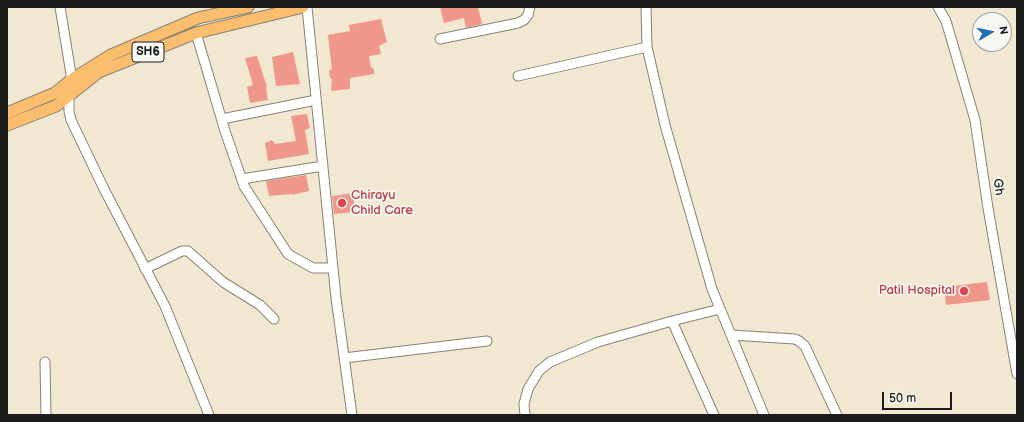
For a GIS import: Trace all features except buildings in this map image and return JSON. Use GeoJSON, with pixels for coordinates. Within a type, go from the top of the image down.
{"type":"FeatureCollection","features":[{"type":"Feature","properties":{"kind":"main road","name":"SH6"},"geometry":{"type":"LineString","coordinates":[[7,113],[55,93],[71,80],[111,55],[198,18],[248,7]]}},
{"type":"Feature","properties":{"kind":"main road","name":"SH6"},"geometry":{"type":"LineString","coordinates":[[7,125],[56,106],[99,72],[196,33],[303,7]]}},
{"type":"Feature","properties":{"kind":"street"},"geometry":{"type":"LineString","coordinates":[[60,7],[71,80],[69,96],[69,111],[71,120],[104,188],[165,306],[209,415]]}},
{"type":"Feature","properties":{"kind":"street"},"geometry":{"type":"LineString","coordinates":[[307,7],[333,268],[352,415]]}},
{"type":"Feature","properties":{"kind":"street"},"geometry":{"type":"LineString","coordinates":[[440,39],[518,23],[524,20],[528,15],[530,7]]}},
{"type":"Feature","properties":{"kind":"street"},"geometry":{"type":"LineString","coordinates":[[646,7],[647,47],[665,125],[712,289],[764,415]]}},
{"type":"Feature","properties":{"kind":"street","name":"Gh"},"geometry":{"type":"LineString","coordinates":[[938,7],[946,21],[975,120],[988,208],[1017,374]]}},
{"type":"Feature","properties":{"kind":"street"},"geometry":{"type":"LineString","coordinates":[[196,33],[244,186],[288,254],[313,268],[333,268]]}},
{"type":"Feature","properties":{"kind":"street"},"geometry":{"type":"LineString","coordinates":[[518,76],[647,47]]}},
{"type":"Feature","properties":{"kind":"street"},"geometry":{"type":"LineString","coordinates":[[222,119],[316,100]]}},
{"type":"Feature","properties":{"kind":"street"},"geometry":{"type":"LineString","coordinates":[[242,179],[323,166]]}},
{"type":"Feature","properties":{"kind":"street"},"geometry":{"type":"LineString","coordinates":[[145,269],[182,251],[188,251],[223,282],[260,305],[274,320]]}},
{"type":"Feature","properties":{"kind":"street"},"geometry":{"type":"LineString","coordinates":[[525,415],[524,404],[528,389],[540,371],[550,362],[598,342],[720,309]]}},
{"type":"Feature","properties":{"kind":"street"},"geometry":{"type":"LineString","coordinates":[[672,321],[714,415]]}},
{"type":"Feature","properties":{"kind":"street"},"geometry":{"type":"LineString","coordinates":[[731,335],[795,339],[803,343],[837,415]]}},
{"type":"Feature","properties":{"kind":"street"},"geometry":{"type":"LineString","coordinates":[[344,358],[487,341]]}},
{"type":"Feature","properties":{"kind":"street"},"geometry":{"type":"LineString","coordinates":[[45,362],[46,415]]}},
{"type":"Feature","properties":{"kind":"place","name":"Chirayu Child Care"},"geometry":{"type":"Point","coordinates":[342,203]}},
{"type":"Feature","properties":{"kind":"place","name":"Patil Hospital"},"geometry":{"type":"Point","coordinates":[964,291]}}]}
